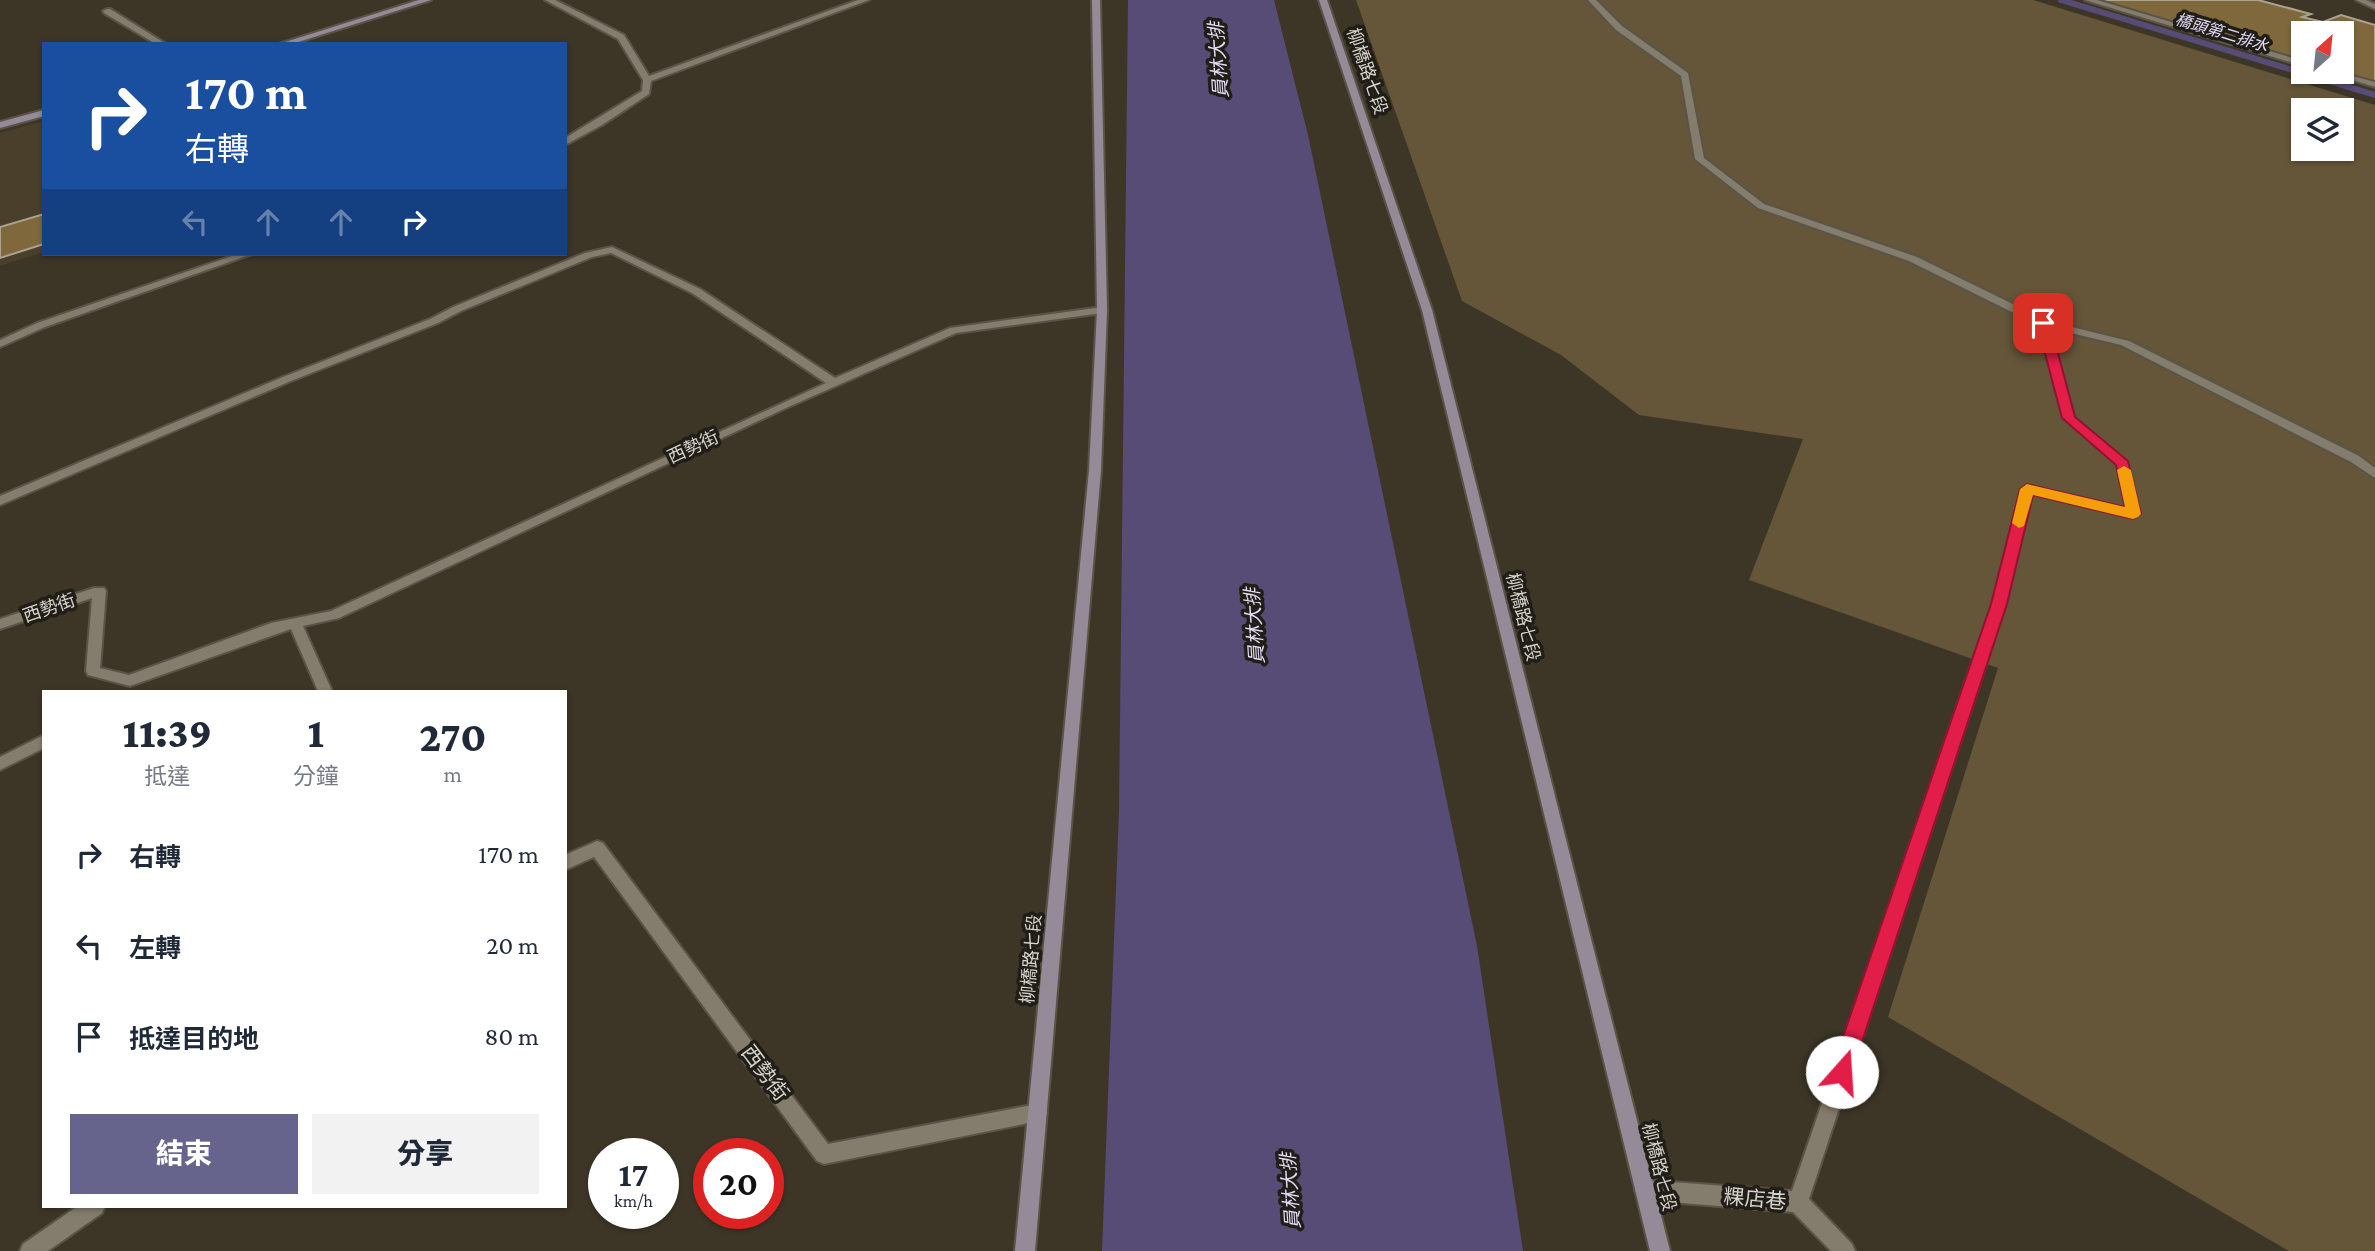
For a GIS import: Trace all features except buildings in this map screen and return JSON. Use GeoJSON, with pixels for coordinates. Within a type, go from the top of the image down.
{"type":"FeatureCollection","features":[{"type":"Feature","properties":{"kind":"main road"},"geometry":{"type":"LineString","coordinates":[[290,42],[427,0]]}},
{"type":"Feature","properties":{"kind":"main road","name":"柳橋路七段"},"geometry":{"type":"LineString","coordinates":[[1025,1251],[1095,470],[1102,310],[1096,0]]}},
{"type":"Feature","properties":{"kind":"main road","name":"柳橋路七段"},"geometry":{"type":"LineString","coordinates":[[1322,0],[1427,310],[1660,1251]]}},
{"type":"Feature","properties":{"kind":"main road"},"geometry":{"type":"LineString","coordinates":[[0,125],[42,114]]}},
{"type":"Feature","properties":{"kind":"lane"},"geometry":{"type":"LineString","coordinates":[[549,0],[621,37],[647,80],[646,92],[567,141]]}},
{"type":"Feature","properties":{"kind":"lane"},"geometry":{"type":"LineString","coordinates":[[647,80],[865,0]]}},
{"type":"Feature","properties":{"kind":"lane"},"geometry":{"type":"LineString","coordinates":[[1592,0],[1619,28],[1685,75],[1700,159],[1761,206],[1913,259],[2043,323],[2124,343],[2355,458],[2375,474]]}},
{"type":"Feature","properties":{"kind":"lane"},"geometry":{"type":"LineString","coordinates":[[2089,0],[2291,60]]}},
{"type":"Feature","properties":{"kind":"lane"},"geometry":{"type":"LineString","coordinates":[[2360,0],[2375,7]]}},
{"type":"Feature","properties":{"kind":"lane"},"geometry":{"type":"LineString","coordinates":[[107,11],[159,42]]}},
{"type":"Feature","properties":{"kind":"lane"},"geometry":{"type":"LineString","coordinates":[[2354,79],[2375,85]]}},
{"type":"Feature","properties":{"kind":"lane"},"geometry":{"type":"LineString","coordinates":[[0,501],[287,379],[434,321],[457,309],[589,255],[612,250],[696,291],[834,383]]}},
{"type":"Feature","properties":{"kind":"lane"},"geometry":{"type":"LineString","coordinates":[[0,344],[41,325],[241,256]]}},
{"type":"Feature","properties":{"kind":"lane","name":"西勢街"},"geometry":{"type":"LineString","coordinates":[[0,624],[99,591],[93,671],[125,686],[276,627],[334,615],[954,330],[1102,310]]}},
{"type":"Feature","properties":{"kind":"lane"},"geometry":{"type":"LineString","coordinates":[[1798,1202],[1999,604],[2027,489],[2133,514],[2123,464],[2069,418],[2043,323]]}},
{"type":"Feature","properties":{"kind":"lane"},"geometry":{"type":"LineString","coordinates":[[295,623],[324,690]]}},
{"type":"Feature","properties":{"kind":"lane"},"geometry":{"type":"LineString","coordinates":[[0,764],[42,742]]}},
{"type":"Feature","properties":{"kind":"lane","name":"西勢街"},"geometry":{"type":"LineString","coordinates":[[567,862],[597,848],[824,1154],[1037,1114]]}},
{"type":"Feature","properties":{"kind":"lane","name":"粿店巷"},"geometry":{"type":"LineString","coordinates":[[1645,1190],[1798,1202],[1845,1251]]}},
{"type":"Feature","properties":{"kind":"lane"},"geometry":{"type":"LineString","coordinates":[[30,1251],[92,1208]]}},
{"type":"Feature","properties":{"kind":"shaded area"},"geometry":{"type":"Polygon","coordinates":[[[1356,0],[2033,0],[2291,79],[2291,84],[2307,84],[2352,98],[2291,98],[2291,161],[2354,161],[2354,99],[2375,105],[2375,1251],[2289,1251],[1888,1017],[1998,668],[1749,580],[1803,439],[1639,415],[1561,355],[1462,301],[1356,0]]]}},
{"type":"Feature","properties":{"kind":"shaded area"},"geometry":{"type":"Polygon","coordinates":[[[42,122],[42,253],[0,266],[0,133],[42,122]]]}},
{"type":"Feature","properties":{"kind":"water","name":"員林大排"},"geometry":{"type":"Polygon","coordinates":[[[1128,0],[1274,0],[1308,135],[1477,946],[1523,1251],[1102,1251],[1119,811],[1128,0]]]}},
{"type":"Feature","properties":{"kind":"waterway","name":"橋頭第二排水"},"geometry":{"type":"LineString","coordinates":[[2061,0],[2375,95]]}},
{"type":"Feature","properties":{"kind":"slow traffic"},"geometry":{"type":"LineString","coordinates":[[2019,523],[2027,489],[2133,514],[2124,470]]}},
{"type":"Feature","properties":{"kind":"route"},"geometry":{"type":"LineString","coordinates":[[1842,1072],[1999,604],[2027,489],[2133,514],[2123,464],[2069,418],[2043,323]]}}]}
